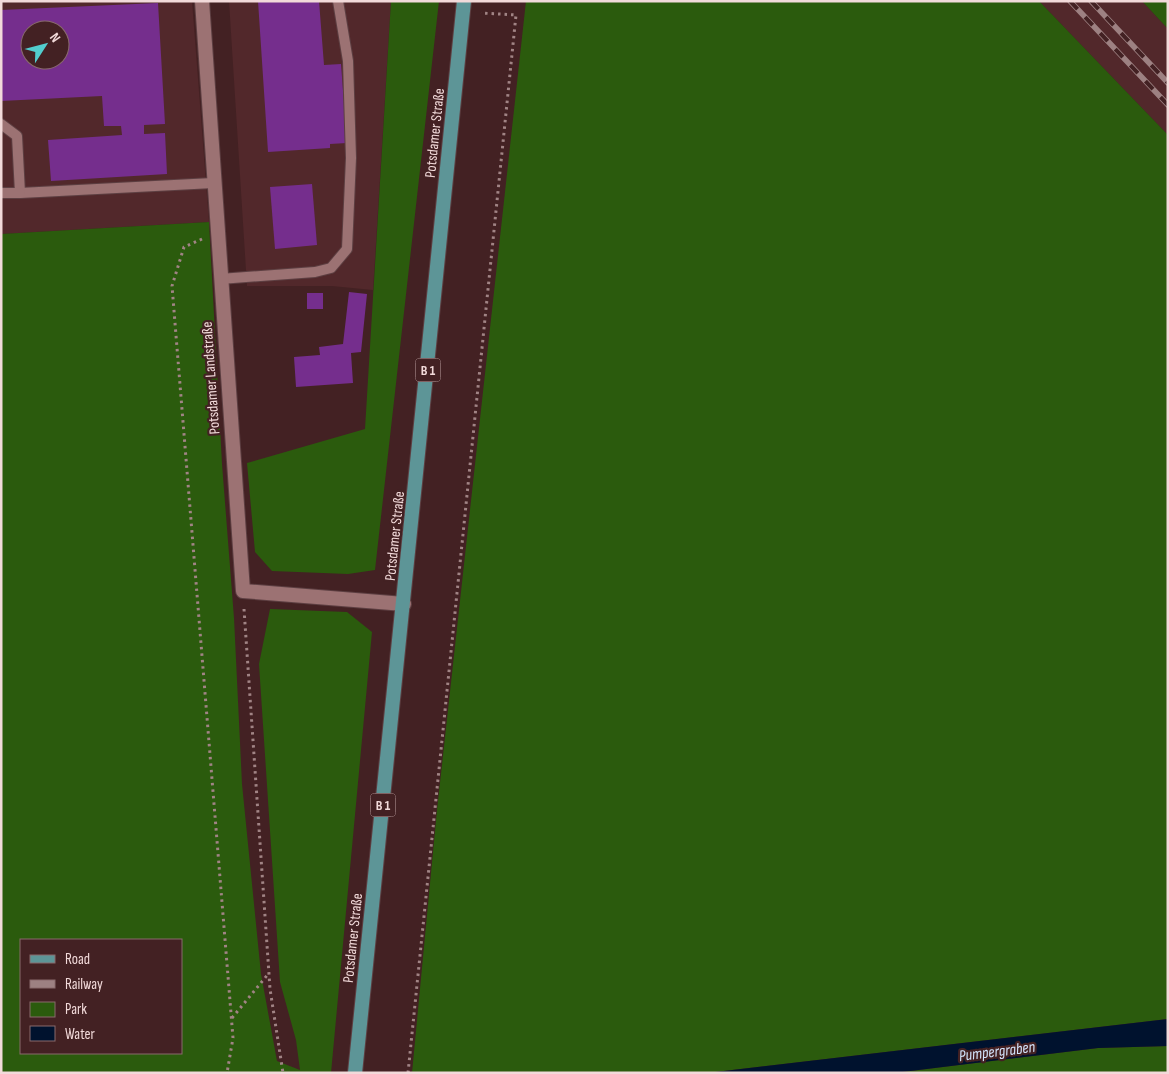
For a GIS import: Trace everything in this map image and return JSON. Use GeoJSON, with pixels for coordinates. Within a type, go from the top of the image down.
{"type":"FeatureCollection","features":[{"type":"Feature","properties":{"kind":"main road","name":"Potsdamer Straße"},"geometry":{"type":"LineString","coordinates":[[355,1073],[464,1]]}},
{"type":"Feature","properties":{"kind":"street","name":"Potsdamer Landstraße"},"geometry":{"type":"LineString","coordinates":[[202,1],[213,183],[243,591]]}},
{"type":"Feature","properties":{"kind":"street"},"geometry":{"type":"LineString","coordinates":[[243,591],[404,604]]}},
{"type":"Feature","properties":{"kind":"lane"},"geometry":{"type":"LineString","coordinates":[[220,279],[315,272],[330,268],[347,249],[351,158],[348,61],[338,1]]}},
{"type":"Feature","properties":{"kind":"lane"},"geometry":{"type":"LineString","coordinates":[[1,124],[17,136],[20,193]]}},
{"type":"Feature","properties":{"kind":"lane"},"geometry":{"type":"LineString","coordinates":[[1,193],[213,183]]}},
{"type":"Feature","properties":{"kind":"path"},"geometry":{"type":"LineString","coordinates":[[408,1073],[516,15]]}},
{"type":"Feature","properties":{"kind":"path"},"geometry":{"type":"LineString","coordinates":[[217,233],[184,247],[172,286],[232,1018],[233,1038],[227,1073]]}},
{"type":"Feature","properties":{"kind":"path"},"geometry":{"type":"LineString","coordinates":[[243,591],[269,973],[283,1073]]}},
{"type":"Feature","properties":{"kind":"path"},"geometry":{"type":"LineString","coordinates":[[232,1018],[269,973]]}},
{"type":"Feature","properties":{"kind":"shaded area"},"geometry":{"type":"Polygon","coordinates":[[[1,1],[192,1],[209,222],[1,234],[1,1]]]}},
{"type":"Feature","properties":{"kind":"shaded area"},"geometry":{"type":"Polygon","coordinates":[[[229,1],[391,1],[373,290],[332,286],[247,286],[229,1]]]}},
{"type":"Feature","properties":{"kind":"shaded area"},"geometry":{"type":"Polygon","coordinates":[[[1039,1],[1142,1],[1168,29],[1168,135],[1039,1]]]}},
{"type":"Feature","properties":{"kind":"green space"},"geometry":{"type":"Polygon","coordinates":[[[391,1],[439,1],[375,570],[348,574],[272,571],[255,552],[247,463],[365,429],[391,1]]]}},
{"type":"Feature","properties":{"kind":"green space"},"geometry":{"type":"Polygon","coordinates":[[[526,1],[1039,1],[1168,135],[1168,1019],[707,1073],[412,1073],[437,810],[526,1]]]}},
{"type":"Feature","properties":{"kind":"green space"},"geometry":{"type":"Polygon","coordinates":[[[1142,1],[1168,1],[1168,29],[1142,1]]]}},
{"type":"Feature","properties":{"kind":"green space"},"geometry":{"type":"Polygon","coordinates":[[[209,222],[222,464],[234,618],[242,784],[261,974],[277,1061],[300,1070],[296,1040],[280,982],[259,664],[270,609],[347,612],[372,632],[331,1073],[1,1073],[1,234],[209,222]]]}},
{"type":"Feature","properties":{"kind":"green space"},"geometry":{"type":"Polygon","coordinates":[[[1168,1046],[1168,1073],[894,1073],[1098,1048],[1168,1046]]]}},
{"type":"Feature","properties":{"kind":"water","name":"Pumpergraben"},"geometry":{"type":"Polygon","coordinates":[[[1168,1019],[1168,1046],[1098,1048],[894,1073],[707,1073],[1168,1019]]]}},
{"type":"Feature","properties":{"kind":"building"},"geometry":{"type":"Polygon","coordinates":[[[258,1],[319,1],[324,65],[341,64],[347,143],[330,144],[330,148],[268,152],[258,1]]]}},
{"type":"Feature","properties":{"kind":"building"},"geometry":{"type":"Polygon","coordinates":[[[158,3],[165,124],[144,125],[144,134],[165,133],[167,174],[51,181],[48,140],[122,135],[121,126],[104,126],[102,96],[1,101],[1,10],[158,3]]]}},
{"type":"Feature","properties":{"kind":"building"},"geometry":{"type":"Polygon","coordinates":[[[312,184],[317,245],[275,249],[270,187],[312,184]]]}},
{"type":"Feature","properties":{"kind":"building"},"geometry":{"type":"Polygon","coordinates":[[[349,292],[367,294],[361,352],[351,353],[353,383],[296,387],[294,357],[320,355],[319,347],[343,344],[349,292]]]}},
{"type":"Feature","properties":{"kind":"building"},"geometry":{"type":"Polygon","coordinates":[[[307,293],[323,293],[323,309],[307,309],[307,293]]]}},
{"type":"Feature","properties":{"kind":"railway"},"geometry":{"type":"LineString","coordinates":[[1070,1],[1168,105]]}},
{"type":"Feature","properties":{"kind":"railway"},"geometry":{"type":"LineString","coordinates":[[1091,1],[1168,83]]}}]}
